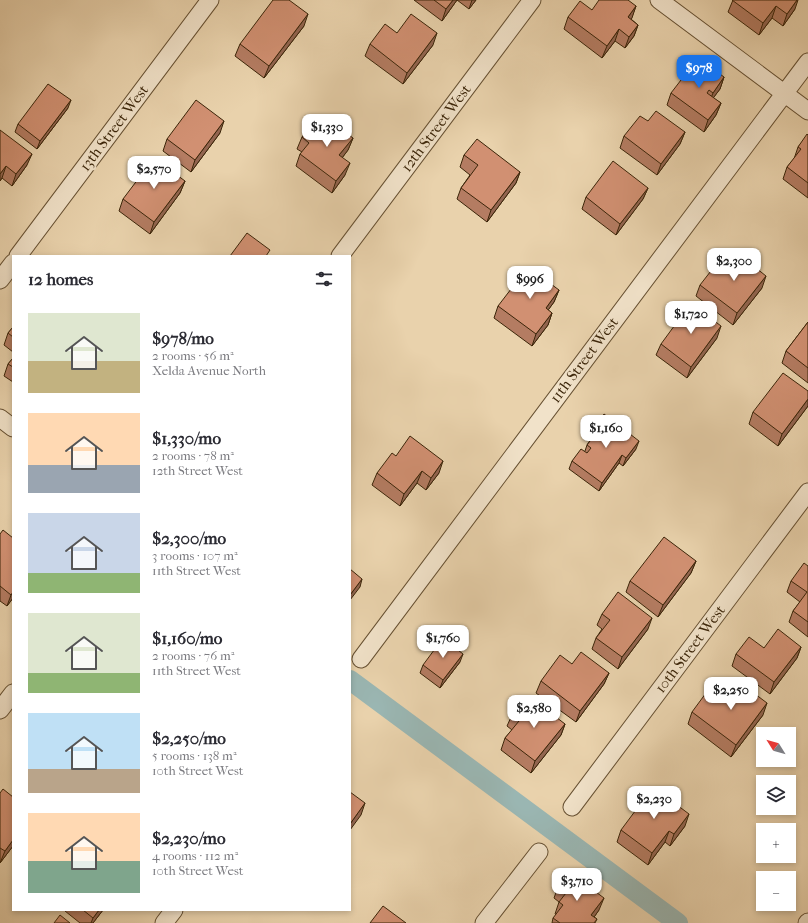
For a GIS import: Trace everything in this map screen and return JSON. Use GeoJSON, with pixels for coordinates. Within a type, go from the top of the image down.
{"type":"FeatureCollection","features":[{"type":"Feature","properties":{"kind":"street","name":"13th Street West"},"geometry":{"type":"LineString","coordinates":[[19,255],[210,0]]}},
{"type":"Feature","properties":{"kind":"street","name":"12th Street West"},"geometry":{"type":"LineString","coordinates":[[341,255],[532,0]]}},
{"type":"Feature","properties":{"kind":"street"},"geometry":{"type":"LineString","coordinates":[[659,0],[808,111]]}},
{"type":"Feature","properties":{"kind":"street","name":"11th Street West"},"geometry":{"type":"LineString","coordinates":[[361,658],[808,62]]}},
{"type":"Feature","properties":{"kind":"street"},"geometry":{"type":"LineString","coordinates":[[0,280],[12,264]]}},
{"type":"Feature","properties":{"kind":"street"},"geometry":{"type":"LineString","coordinates":[[0,418],[12,427]]}},
{"type":"Feature","properties":{"kind":"street","name":"10th Street West"},"geometry":{"type":"LineString","coordinates":[[572,807],[808,492]]}},
{"type":"Feature","properties":{"kind":"street"},"geometry":{"type":"LineString","coordinates":[[0,710],[12,694]]}},
{"type":"Feature","properties":{"kind":"street"},"geometry":{"type":"LineString","coordinates":[[484,923],[539,852]]}},
{"type":"Feature","properties":{"kind":"street"},"geometry":{"type":"LineString","coordinates":[[164,923],[173,911]]}},
{"type":"Feature","properties":{"kind":"building"},"geometry":{"type":"Polygon","coordinates":[[[273,0],[289,0],[308,14],[269,66],[240,44],[273,0]]]}},
{"type":"Feature","properties":{"kind":"building"},"geometry":{"type":"Polygon","coordinates":[[[434,0],[453,0],[446,9],[434,0]]]}},
{"type":"Feature","properties":{"kind":"building"},"geometry":{"type":"Polygon","coordinates":[[[599,0],[628,0],[636,6],[628,17],[638,25],[629,37],[619,29],[607,46],[568,17],[580,1],[592,10],[599,0]]]}},
{"type":"Feature","properties":{"kind":"building"},"geometry":{"type":"Polygon","coordinates":[[[732,0],[797,0],[787,14],[776,6],[763,23],[732,0]]]}},
{"type":"Feature","properties":{"kind":"building"},"geometry":{"type":"Polygon","coordinates":[[[411,14],[437,33],[407,73],[370,44],[385,24],[397,33],[411,14]]]}},
{"type":"Feature","properties":{"kind":"building"},"geometry":{"type":"Polygon","coordinates":[[[698,58],[724,77],[713,93],[709,90],[707,93],[721,103],[708,120],[671,93],[698,58]]]}},
{"type":"Feature","properties":{"kind":"building"},"geometry":{"type":"Polygon","coordinates":[[[48,84],[71,100],[40,141],[18,124],[48,84]]]}},
{"type":"Feature","properties":{"kind":"building"},"geometry":{"type":"Polygon","coordinates":[[[196,100],[224,121],[195,160],[167,139],[196,100]]]}},
{"type":"Feature","properties":{"kind":"building"},"geometry":{"type":"Polygon","coordinates":[[[656,111],[685,132],[661,164],[624,136],[640,116],[648,121],[656,111]]]}},
{"type":"Feature","properties":{"kind":"building"},"geometry":{"type":"Polygon","coordinates":[[[327,119],[353,138],[339,155],[350,163],[336,181],[300,154],[309,143],[302,137],[312,123],[320,128],[327,119]]]}},
{"type":"Feature","properties":{"kind":"building"},"geometry":{"type":"Polygon","coordinates":[[[0,130],[32,154],[16,174],[6,166],[0,174],[0,130]]]}},
{"type":"Feature","properties":{"kind":"building"},"geometry":{"type":"Polygon","coordinates":[[[807,134],[808,183],[787,167],[801,149],[798,147],[807,134]]]}},
{"type":"Feature","properties":{"kind":"building"},"geometry":{"type":"Polygon","coordinates":[[[477,139],[520,172],[491,210],[461,188],[478,165],[464,155],[477,139]]]}},
{"type":"Feature","properties":{"kind":"building"},"geometry":{"type":"Polygon","coordinates":[[[154,158],[185,181],[154,222],[123,199],[154,158]]]}},
{"type":"Feature","properties":{"kind":"building"},"geometry":{"type":"Polygon","coordinates":[[[613,161],[648,188],[620,224],[586,197],[613,161]]]}},
{"type":"Feature","properties":{"kind":"building"},"geometry":{"type":"Polygon","coordinates":[[[247,233],[270,250],[267,255],[231,255],[247,233]]]}},
{"type":"Feature","properties":{"kind":"building"},"geometry":{"type":"Polygon","coordinates":[[[736,252],[766,276],[737,313],[700,285],[714,267],[721,272],[736,252]]]}},
{"type":"Feature","properties":{"kind":"building"},"geometry":{"type":"Polygon","coordinates":[[[528,267],[559,290],[546,308],[552,313],[536,334],[498,306],[528,267]]]}},
{"type":"Feature","properties":{"kind":"building"},"geometry":{"type":"Polygon","coordinates":[[[691,303],[721,326],[691,367],[661,344],[691,303]]]}},
{"type":"Feature","properties":{"kind":"building"},"geometry":{"type":"Polygon","coordinates":[[[808,322],[808,368],[786,351],[808,322]]]}},
{"type":"Feature","properties":{"kind":"building"},"geometry":{"type":"Polygon","coordinates":[[[12,328],[12,336],[8,333],[12,328]]]}},
{"type":"Feature","properties":{"kind":"building"},"geometry":{"type":"Polygon","coordinates":[[[12,359],[12,366],[8,364],[12,359]]]}},
{"type":"Feature","properties":{"kind":"building"},"geometry":{"type":"Polygon","coordinates":[[[783,373],[808,391],[808,399],[782,434],[753,412],[783,373]]]}},
{"type":"Feature","properties":{"kind":"building"},"geometry":{"type":"Polygon","coordinates":[[[604,414],[639,441],[626,458],[622,455],[602,483],[572,461],[581,449],[587,453],[591,448],[587,445],[593,437],[596,439],[599,435],[593,430],[604,414]]]}},
{"type":"Feature","properties":{"kind":"building"},"geometry":{"type":"Polygon","coordinates":[[[410,436],[443,461],[431,478],[422,471],[404,494],[377,473],[392,453],[396,456],[410,436]]]}},
{"type":"Feature","properties":{"kind":"building"},"geometry":{"type":"Polygon","coordinates":[[[3,530],[12,537],[11,595],[0,586],[0,534],[3,530]]]}},
{"type":"Feature","properties":{"kind":"building"},"geometry":{"type":"Polygon","coordinates":[[[664,537],[696,561],[663,605],[630,581],[664,537]]]}},
{"type":"Feature","properties":{"kind":"building"},"geometry":{"type":"Polygon","coordinates":[[[804,563],[808,566],[808,622],[793,611],[807,592],[791,581],[804,563]]]}},
{"type":"Feature","properties":{"kind":"building"},"geometry":{"type":"Polygon","coordinates":[[[351,570],[362,579],[351,594],[351,570]]]}},
{"type":"Feature","properties":{"kind":"building"},"geometry":{"type":"Polygon","coordinates":[[[618,592],[652,618],[622,657],[596,638],[610,620],[602,614],[618,592]]]}},
{"type":"Feature","properties":{"kind":"building"},"geometry":{"type":"Polygon","coordinates":[[[778,629],[801,647],[774,682],[736,654],[749,637],[764,648],[778,629]]]}},
{"type":"Feature","properties":{"kind":"building"},"geometry":{"type":"Polygon","coordinates":[[[443,638],[463,654],[443,680],[423,665],[443,638]]]}},
{"type":"Feature","properties":{"kind":"building"},"geometry":{"type":"Polygon","coordinates":[[[581,652],[609,673],[580,711],[541,681],[560,655],[572,664],[581,652]]]}},
{"type":"Feature","properties":{"kind":"building"},"geometry":{"type":"Polygon","coordinates":[[[735,679],[767,703],[736,745],[692,712],[706,693],[718,702],[735,679]]]}},
{"type":"Feature","properties":{"kind":"building"},"geometry":{"type":"Polygon","coordinates":[[[534,700],[565,724],[535,761],[505,738],[519,721],[512,715],[521,703],[527,708],[534,700]]]}},
{"type":"Feature","properties":{"kind":"building"},"geometry":{"type":"Polygon","coordinates":[[[653,787],[689,814],[674,834],[669,831],[652,853],[621,830],[653,787]]]}},
{"type":"Feature","properties":{"kind":"building"},"geometry":{"type":"Polygon","coordinates":[[[3,789],[12,796],[12,841],[5,851],[0,848],[0,793],[3,789]]]}},
{"type":"Feature","properties":{"kind":"building"},"geometry":{"type":"Polygon","coordinates":[[[351,793],[365,803],[351,823],[351,793]]]}},
{"type":"Feature","properties":{"kind":"building"},"geometry":{"type":"Polygon","coordinates":[[[569,872],[604,898],[591,915],[597,919],[594,923],[560,923],[553,918],[563,905],[559,902],[566,893],[558,887],[569,872]]]}},
{"type":"Feature","properties":{"kind":"building"},"geometry":{"type":"Polygon","coordinates":[[[383,906],[406,923],[370,923],[383,906]]]}},
{"type":"Feature","properties":{"kind":"building"},"geometry":{"type":"Polygon","coordinates":[[[84,911],[98,911],[93,918],[84,911]]]}},
{"type":"Feature","properties":{"kind":"building"},"geometry":{"type":"Polygon","coordinates":[[[60,915],[70,923],[54,923],[60,915]]]}},
{"type":"Feature","properties":{"kind":"waterway"},"geometry":{"type":"LineString","coordinates":[[351,681],[678,923]]}}]}
